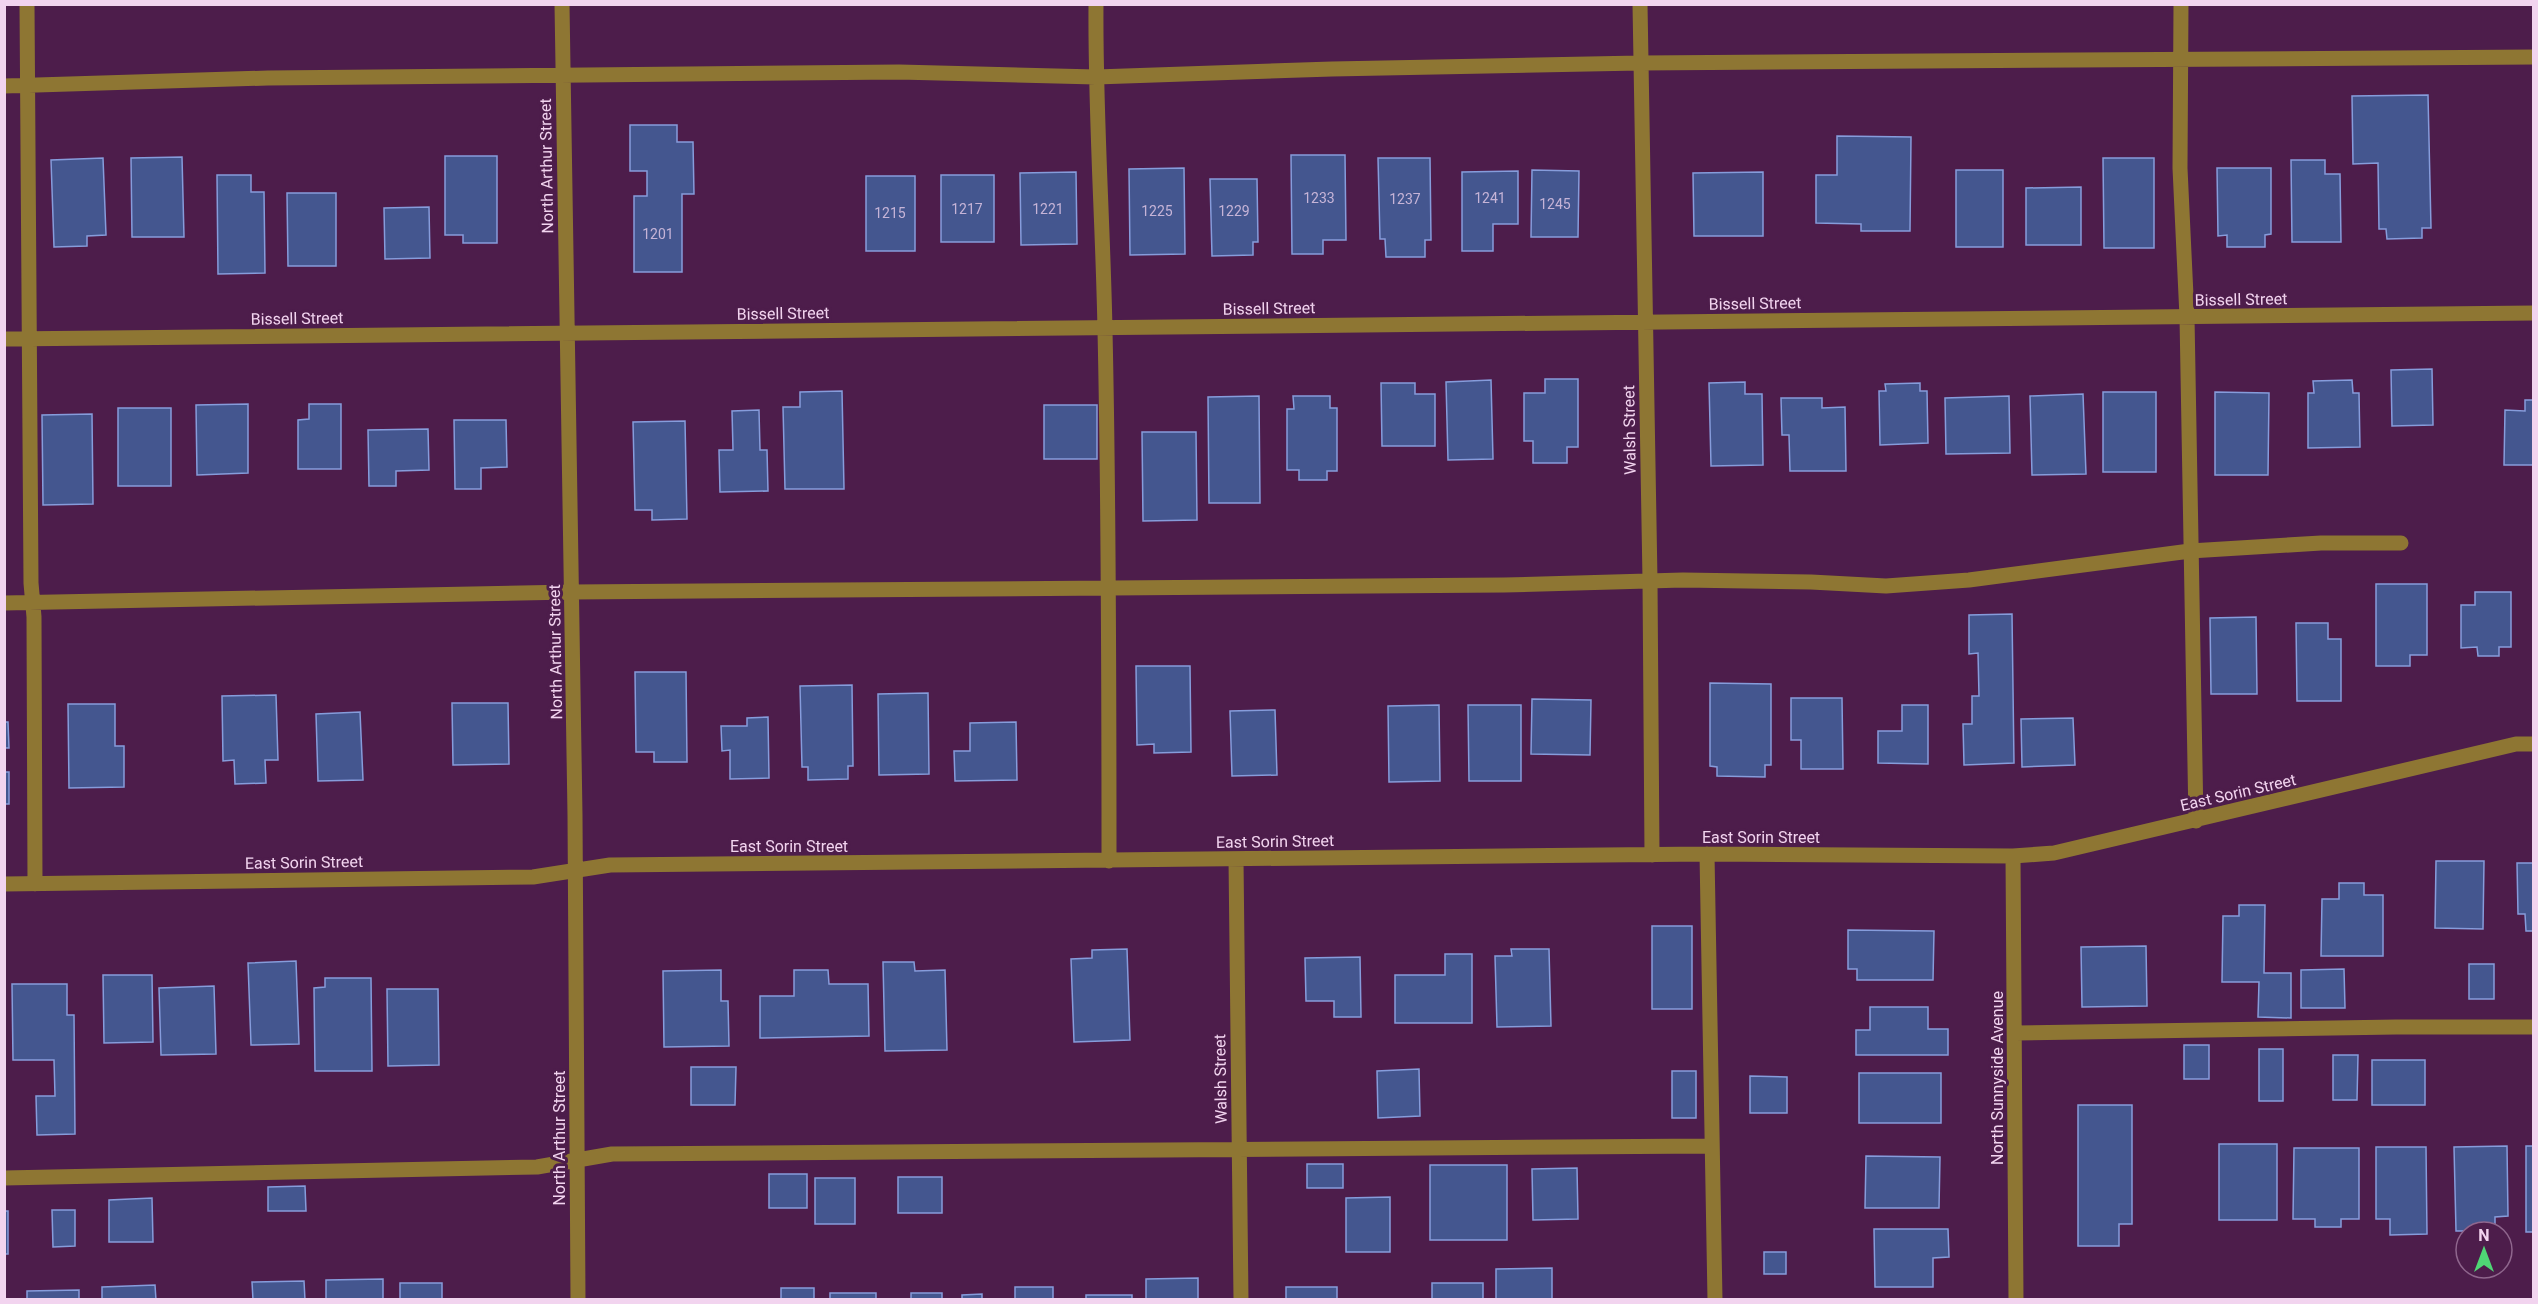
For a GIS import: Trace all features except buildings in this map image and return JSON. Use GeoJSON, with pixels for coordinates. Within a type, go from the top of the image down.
{"type":"FeatureCollection","features":[{"type":"Feature","properties":{"kind":"street"},"geometry":{"type":"LineString","coordinates":[[27,4],[27,339],[36,884]]}},
{"type":"Feature","properties":{"kind":"street","name":"North Arthur Street"},"geometry":{"type":"LineString","coordinates":[[562,4],[576,871],[578,1299]]}},
{"type":"Feature","properties":{"kind":"street"},"geometry":{"type":"LineString","coordinates":[[1096,4],[1109,589],[1109,861]]}},
{"type":"Feature","properties":{"kind":"street","name":"Walsh Street"},"geometry":{"type":"LineString","coordinates":[[1640,4],[1650,580],[1652,855]]}},
{"type":"Feature","properties":{"kind":"street"},"geometry":{"type":"LineString","coordinates":[[2181,4],[2180,168],[2187,317],[2196,821]]}},
{"type":"Feature","properties":{"kind":"street"},"geometry":{"type":"LineString","coordinates":[[4,87],[268,78],[899,72],[1096,76],[1640,63],[2534,57]]}},
{"type":"Feature","properties":{"kind":"street","name":"Bissell Street"},"geometry":{"type":"LineString","coordinates":[[4,339],[2534,313]]}},
{"type":"Feature","properties":{"kind":"street"},"geometry":{"type":"LineString","coordinates":[[4,603],[572,592],[1504,585],[1650,580],[1811,582],[1886,586],[1969,580],[2190,551],[2321,543],[2401,543]]}},
{"type":"Feature","properties":{"kind":"street","name":"East Sorin Street"},"geometry":{"type":"LineString","coordinates":[[4,884],[533,877],[610,865],[1707,854],[2013,856],[2054,853],[2516,744],[2534,744]]}},
{"type":"Feature","properties":{"kind":"street"},"geometry":{"type":"LineString","coordinates":[[1707,854],[1715,1299]]}},
{"type":"Feature","properties":{"kind":"street","name":"North Sunnyside Avenue"},"geometry":{"type":"LineString","coordinates":[[2013,856],[2016,1033],[2016,1299]]}},
{"type":"Feature","properties":{"kind":"street","name":"Walsh Street"},"geometry":{"type":"LineString","coordinates":[[1236,859],[1241,1299]]}},
{"type":"Feature","properties":{"kind":"street"},"geometry":{"type":"LineString","coordinates":[[2016,1033],[2534,1027]]}},
{"type":"Feature","properties":{"kind":"street"},"geometry":{"type":"LineString","coordinates":[[4,1178],[537,1167],[612,1154],[1712,1146]]}}]}
